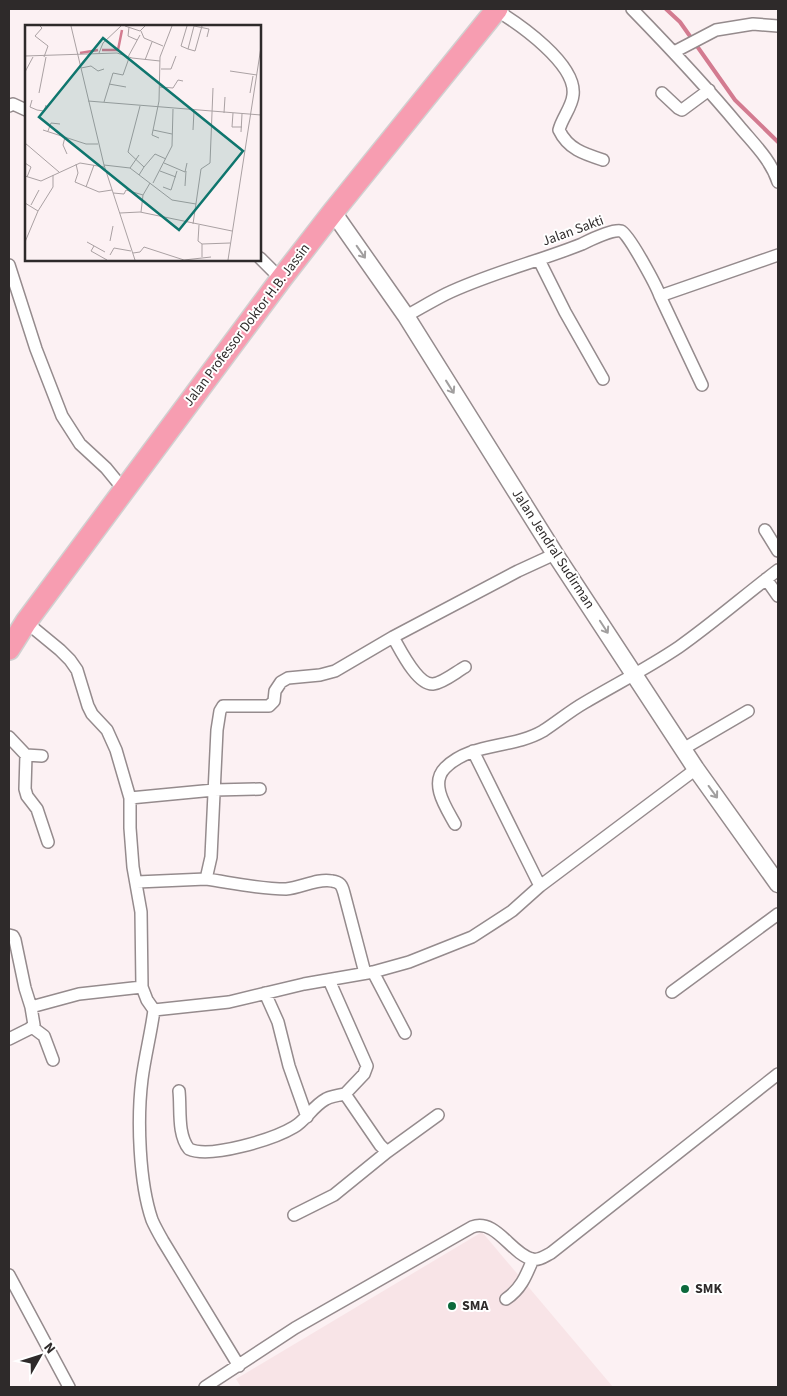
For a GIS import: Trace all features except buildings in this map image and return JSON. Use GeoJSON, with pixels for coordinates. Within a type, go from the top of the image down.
{"type":"FeatureCollection","features":[{"type":"Feature","properties":{"kind":"highway","name":"Jalan Professor Doktor H.B. Jassin"},"geometry":{"type":"LineString","coordinates":[[15,633],[281,279],[496,9]]}},
{"type":"Feature","properties":{"kind":"street"},"geometry":{"type":"LineString","coordinates":[[496,9],[528,32],[560,62],[571,81],[574,92],[572,101],[560,123],[559,130],[566,140],[579,152],[603,160]]}},
{"type":"Feature","properties":{"kind":"street"},"geometry":{"type":"LineString","coordinates":[[632,9],[709,90],[765,157],[774,170],[778,182]]}},
{"type":"Feature","properties":{"kind":"street"},"geometry":{"type":"LineString","coordinates":[[674,52],[716,30],[753,24],[778,26]]}},
{"type":"Feature","properties":{"kind":"street"},"geometry":{"type":"LineString","coordinates":[[662,92],[682,110],[709,90]]}},
{"type":"Feature","properties":{"kind":"street"},"geometry":{"type":"LineString","coordinates":[[9,106],[13,104],[25,110]]}},
{"type":"Feature","properties":{"kind":"street","name":"Jalan Jendral Sudirman"},"geometry":{"type":"LineString","coordinates":[[333,212],[406,316],[555,554],[696,769],[778,884]]}},
{"type":"Feature","properties":{"kind":"street","name":"Jalan Sakti"},"geometry":{"type":"LineString","coordinates":[[406,316],[446,294],[486,277],[539,260],[602,235],[621,232],[640,257],[660,296]]}},
{"type":"Feature","properties":{"kind":"street"},"geometry":{"type":"LineString","coordinates":[[702,385],[660,296],[778,255]]}},
{"type":"Feature","properties":{"kind":"street"},"geometry":{"type":"LineString","coordinates":[[261,259],[281,279]]}},
{"type":"Feature","properties":{"kind":"street"},"geometry":{"type":"LineString","coordinates":[[539,260],[565,312],[603,380]]}},
{"type":"Feature","properties":{"kind":"street"},"geometry":{"type":"LineString","coordinates":[[9,264],[36,349],[62,416],[80,444],[106,468],[124,490]]}},
{"type":"Feature","properties":{"kind":"street"},"geometry":{"type":"LineString","coordinates":[[765,530],[778,551]]}},
{"type":"Feature","properties":{"kind":"street"},"geometry":{"type":"LineString","coordinates":[[206,879],[211,857],[217,730],[221,707],[269,706],[274,700],[275,690],[281,682],[288,678],[320,675],[335,671],[393,637],[518,571],[555,554]]}},
{"type":"Feature","properties":{"kind":"street"},"geometry":{"type":"LineString","coordinates":[[455,824],[440,792],[438,779],[444,768],[456,759],[473,751],[511,744],[534,736],[582,704],[635,675],[679,646],[778,570]]}},
{"type":"Feature","properties":{"kind":"street"},"geometry":{"type":"LineString","coordinates":[[766,579],[778,596]]}},
{"type":"Feature","properties":{"kind":"street"},"geometry":{"type":"LineString","coordinates":[[15,633],[60,650],[77,670],[88,706],[92,714],[107,730],[113,742],[130,798],[132,847],[141,912],[142,987],[154,1010],[144,1061],[140,1101],[140,1161],[147,1202],[152,1221],[162,1241],[239,1366]]}},
{"type":"Feature","properties":{"kind":"street"},"geometry":{"type":"LineString","coordinates":[[393,637],[420,679],[427,683],[438,682],[465,667]]}},
{"type":"Feature","properties":{"kind":"street"},"geometry":{"type":"LineString","coordinates":[[683,749],[748,712]]}},
{"type":"Feature","properties":{"kind":"street"},"geometry":{"type":"LineString","coordinates":[[9,737],[26,755],[42,756]]}},
{"type":"Feature","properties":{"kind":"street"},"geometry":{"type":"LineString","coordinates":[[473,751],[540,886]]}},
{"type":"Feature","properties":{"kind":"street"},"geometry":{"type":"LineString","coordinates":[[26,755],[25,789],[27,796],[37,809],[48,842]]}},
{"type":"Feature","properties":{"kind":"street"},"geometry":{"type":"LineString","coordinates":[[154,1010],[229,1002],[369,972],[409,962],[472,938],[512,911],[540,886],[696,769]]}},
{"type":"Feature","properties":{"kind":"street"},"geometry":{"type":"LineString","coordinates":[[130,798],[214,790],[260,789]]}},
{"type":"Feature","properties":{"kind":"street"},"geometry":{"type":"LineString","coordinates":[[137,882],[206,879],[250,887],[276,889],[289,889],[329,880],[340,883],[369,972],[405,1033]]}},
{"type":"Feature","properties":{"kind":"street"},"geometry":{"type":"LineString","coordinates":[[672,992],[778,914]]}},
{"type":"Feature","properties":{"kind":"street"},"geometry":{"type":"LineString","coordinates":[[9,935],[13,936],[15,940],[25,988],[35,1023],[32,1027],[9,1039]]}},
{"type":"Feature","properties":{"kind":"street"},"geometry":{"type":"LineString","coordinates":[[179,1091],[182,1133],[186,1145],[189,1150],[195,1152],[210,1153],[279,1135],[294,1127],[327,1099],[345,1094],[364,1074],[367,1066],[329,980]]}},
{"type":"Feature","properties":{"kind":"street"},"geometry":{"type":"LineString","coordinates":[[31,1007],[79,994],[142,987]]}},
{"type":"Feature","properties":{"kind":"street"},"geometry":{"type":"LineString","coordinates":[[265,993],[278,1022],[289,1066],[306,1117]]}},
{"type":"Feature","properties":{"kind":"street"},"geometry":{"type":"LineString","coordinates":[[32,1027],[44,1036],[53,1060]]}},
{"type":"Feature","properties":{"kind":"street"},"geometry":{"type":"LineString","coordinates":[[205,1387],[310,1319],[477,1225],[494,1231],[515,1249],[533,1259],[542,1259],[778,1074]]}},
{"type":"Feature","properties":{"kind":"street"},"geometry":{"type":"LineString","coordinates":[[345,1094],[368,1130],[387,1152]]}},
{"type":"Feature","properties":{"kind":"street"},"geometry":{"type":"LineString","coordinates":[[294,1215],[334,1196],[387,1152],[438,1115]]}},
{"type":"Feature","properties":{"kind":"street"},"geometry":{"type":"LineString","coordinates":[[506,1299],[514,1294],[523,1283],[533,1259]]}},
{"type":"Feature","properties":{"kind":"street"},"geometry":{"type":"LineString","coordinates":[[9,1275],[69,1387]]}},
{"type":"Feature","properties":{"kind":"shaded area","name":"SMA"},"geometry":{"type":"Polygon","coordinates":[[[482,1232],[613,1387],[241,1387],[236,1379],[482,1232]]]}},
{"type":"Feature","properties":{"kind":"waterway"},"geometry":{"type":"LineString","coordinates":[[666,9],[680,22],[735,100],[778,142]]}},
{"type":"Feature","properties":{"kind":"place","name":"SMK"},"geometry":{"type":"Point","coordinates":[685,1289]}},
{"type":"Feature","properties":{"kind":"place","name":"SMA"},"geometry":{"type":"Point","coordinates":[452,1306]}}]}
